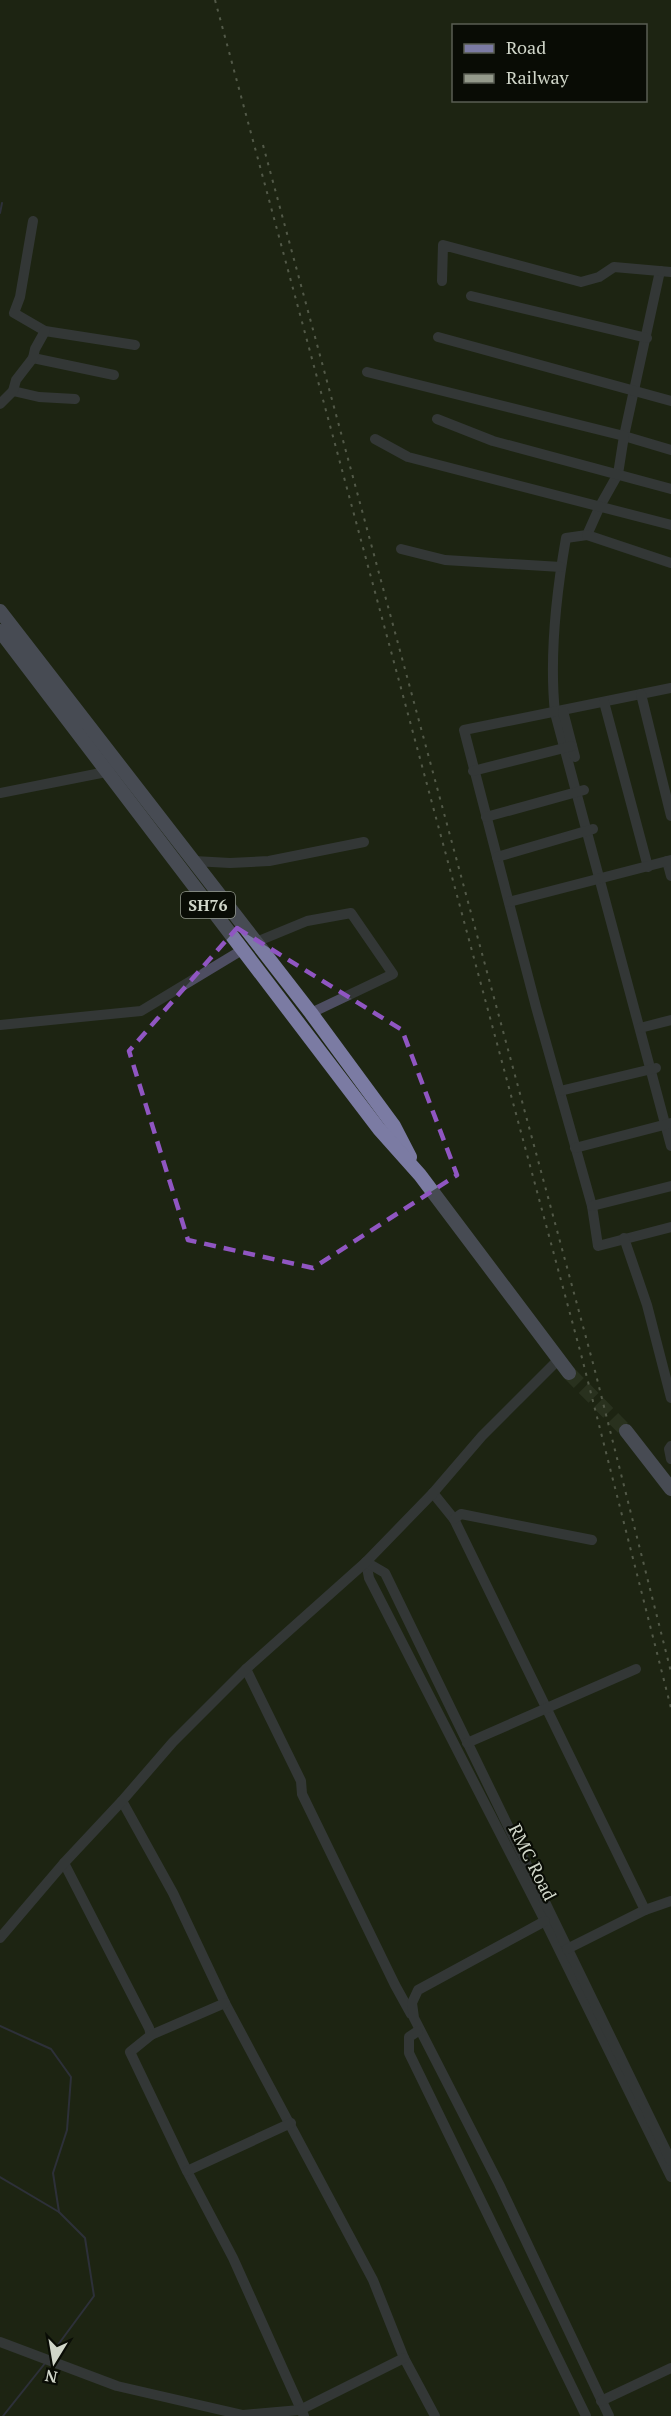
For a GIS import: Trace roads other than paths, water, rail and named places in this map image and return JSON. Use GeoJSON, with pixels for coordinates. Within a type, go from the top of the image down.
{"type":"FeatureCollection","features":[{"type":"Feature","properties":{"kind":"main road"},"geometry":{"type":"LineString","coordinates":[[0,611],[311,1013],[394,1126],[420,1175]]}},
{"type":"Feature","properties":{"kind":"main road","name":"SH76"},"geometry":{"type":"LineString","coordinates":[[0,632],[379,1129],[420,1175],[569,1373]]}},
{"type":"Feature","properties":{"kind":"main road"},"geometry":{"type":"LineString","coordinates":[[247,956],[260,947]]}},
{"type":"Feature","properties":{"kind":"main road"},"geometry":{"type":"LineString","coordinates":[[626,1431],[671,1489]]}},
{"type":"Feature","properties":{"kind":"street"},"geometry":{"type":"LineString","coordinates":[[33,221],[20,297],[14,314],[45,331],[135,345]]}},
{"type":"Feature","properties":{"kind":"street"},"geometry":{"type":"LineString","coordinates":[[442,281],[443,244],[581,282],[599,278],[614,267],[666,271],[633,390],[618,474],[587,535]]}},
{"type":"Feature","properties":{"kind":"street"},"geometry":{"type":"LineString","coordinates":[[471,296],[647,338]]}},
{"type":"Feature","properties":{"kind":"street"},"geometry":{"type":"LineString","coordinates":[[0,404],[13,391],[16,380],[33,358],[35,349],[45,331]]}},
{"type":"Feature","properties":{"kind":"street"},"geometry":{"type":"LineString","coordinates":[[438,337],[671,401]]}},
{"type":"Feature","properties":{"kind":"street"},"geometry":{"type":"LineString","coordinates":[[33,358],[114,375]]}},
{"type":"Feature","properties":{"kind":"street"},"geometry":{"type":"LineString","coordinates":[[367,372],[624,436],[671,450]]}},
{"type":"Feature","properties":{"kind":"street"},"geometry":{"type":"LineString","coordinates":[[13,391],[39,397],[75,399]]}},
{"type":"Feature","properties":{"kind":"street"},"geometry":{"type":"LineString","coordinates":[[437,419],[493,441],[671,489]]}},
{"type":"Feature","properties":{"kind":"street"},"geometry":{"type":"LineString","coordinates":[[375,439],[408,457],[671,525]]}},
{"type":"Feature","properties":{"kind":"street"},"geometry":{"type":"LineString","coordinates":[[671,563],[587,535],[566,538],[555,626],[552,684],[669,1122],[671,1146]]}},
{"type":"Feature","properties":{"kind":"street"},"geometry":{"type":"LineString","coordinates":[[401,549],[445,560],[561,567]]}},
{"type":"Feature","properties":{"kind":"street"},"geometry":{"type":"LineString","coordinates":[[671,688],[464,730],[508,902],[592,1206],[598,1246],[671,1227]]}},
{"type":"Feature","properties":{"kind":"street"},"geometry":{"type":"LineString","coordinates":[[640,694],[671,816]]}},
{"type":"Feature","properties":{"kind":"street"},"geometry":{"type":"LineString","coordinates":[[604,702],[647,864]]}},
{"type":"Feature","properties":{"kind":"street"},"geometry":{"type":"LineString","coordinates":[[473,771],[569,747]]}},
{"type":"Feature","properties":{"kind":"street"},"geometry":{"type":"LineString","coordinates":[[0,793],[106,772],[117,762]]}},
{"type":"Feature","properties":{"kind":"street"},"geometry":{"type":"LineString","coordinates":[[486,817],[580,791]]}},
{"type":"Feature","properties":{"kind":"street"},"geometry":{"type":"LineString","coordinates":[[497,856],[590,830]]}},
{"type":"Feature","properties":{"kind":"street"},"geometry":{"type":"LineString","coordinates":[[194,861],[230,863],[269,861],[364,842]]}},
{"type":"Feature","properties":{"kind":"street"},"geometry":{"type":"LineString","coordinates":[[508,902],[670,859],[671,876]]}},
{"type":"Feature","properties":{"kind":"street"},"geometry":{"type":"LineString","coordinates":[[260,947],[307,921],[351,913],[393,974],[311,1013]]}},
{"type":"Feature","properties":{"kind":"street"},"geometry":{"type":"LineString","coordinates":[[0,1025],[141,1011],[247,956]]}},
{"type":"Feature","properties":{"kind":"street"},"geometry":{"type":"LineString","coordinates":[[642,1027],[671,1020]]}},
{"type":"Feature","properties":{"kind":"street"},"geometry":{"type":"LineString","coordinates":[[560,1091],[653,1068]]}},
{"type":"Feature","properties":{"kind":"street"},"geometry":{"type":"LineString","coordinates":[[575,1148],[669,1122]]}},
{"type":"Feature","properties":{"kind":"street"},"geometry":{"type":"LineString","coordinates":[[592,1206],[671,1186]]}},
{"type":"Feature","properties":{"kind":"street"},"geometry":{"type":"LineString","coordinates":[[624,1238],[646,1305],[671,1398]]}},
{"type":"Feature","properties":{"kind":"street"},"geometry":{"type":"LineString","coordinates":[[0,1938],[63,1863],[122,1801],[173,1742],[246,1669],[366,1562],[433,1493],[482,1437],[559,1359]]}},
{"type":"Feature","properties":{"kind":"street"},"geometry":{"type":"LineString","coordinates":[[671,1446],[669,1449],[671,1459]]}},
{"type":"Feature","properties":{"kind":"street"},"geometry":{"type":"LineString","coordinates":[[433,1493],[454,1519],[645,1910]]}},
{"type":"Feature","properties":{"kind":"street"},"geometry":{"type":"LineString","coordinates":[[454,1519],[461,1514],[592,1540]]}},
{"type":"Feature","properties":{"kind":"street","name":"RMC Road"},"geometry":{"type":"LineString","coordinates":[[366,1562],[385,1573],[671,2161]]}},
{"type":"Feature","properties":{"kind":"street","name":"RMC Road"},"geometry":{"type":"LineString","coordinates":[[366,1562],[369,1578],[545,1921],[671,2177]]}},
{"type":"Feature","properties":{"kind":"street"},"geometry":{"type":"LineString","coordinates":[[246,1669],[301,1781],[302,1794],[307,1805],[395,1985],[414,2018]]}},
{"type":"Feature","properties":{"kind":"street"},"geometry":{"type":"LineString","coordinates":[[467,1743],[636,1669]]}},
{"type":"Feature","properties":{"kind":"street"},"geometry":{"type":"LineString","coordinates":[[122,1801],[173,1893],[225,2003],[373,2280],[404,2358],[435,2416]]}},
{"type":"Feature","properties":{"kind":"street"},"geometry":{"type":"LineString","coordinates":[[63,1863],[151,2035]]}},
{"type":"Feature","properties":{"kind":"street"},"geometry":{"type":"LineString","coordinates":[[567,1949],[645,1910],[671,1901]]}},
{"type":"Feature","properties":{"kind":"street"},"geometry":{"type":"LineString","coordinates":[[545,1921],[418,1990],[412,2003],[418,2031],[499,2184],[609,2416]]}},
{"type":"Feature","properties":{"kind":"street"},"geometry":{"type":"LineString","coordinates":[[225,2003],[151,2035],[130,2052],[232,2258],[302,2413]]}},
{"type":"Feature","properties":{"kind":"street"},"geometry":{"type":"LineString","coordinates":[[418,2031],[409,2037],[409,2053],[586,2416]]}},
{"type":"Feature","properties":{"kind":"street"},"geometry":{"type":"LineString","coordinates":[[187,2171],[291,2123]]}},
{"type":"Feature","properties":{"kind":"street"},"geometry":{"type":"LineString","coordinates":[[0,2343],[117,2386],[243,2415],[302,2413],[404,2358]]}},
{"type":"Feature","properties":{"kind":"street"},"geometry":{"type":"LineString","coordinates":[[601,2401],[671,2368]]}},
{"type":"Feature","properties":{"kind":"waterway"},"geometry":{"type":"LineString","coordinates":[[0,213],[2,203]]}},
{"type":"Feature","properties":{"kind":"waterway"},"geometry":{"type":"LineString","coordinates":[[0,2026],[51,2049],[71,2077],[67,2130],[53,2173],[59,2212]]}},
{"type":"Feature","properties":{"kind":"waterway"},"geometry":{"type":"LineString","coordinates":[[0,2177],[59,2212],[85,2238],[94,2296],[49,2357]]}},
{"type":"Feature","properties":{"kind":"waterway"},"geometry":{"type":"LineString","coordinates":[[3,2416],[46,2362]]}},
{"type":"Feature","properties":{"kind":"tunnel"},"geometry":{"type":"LineString","coordinates":[[569,1373],[626,1431]]}},
{"type":"Feature","properties":{"kind":"railway"},"geometry":{"type":"LineString","coordinates":[[215,0],[582,1358],[671,1708]]}},
{"type":"Feature","properties":{"kind":"railway"},"geometry":{"type":"LineString","coordinates":[[263,145],[594,1367],[671,1672]]}}]}
